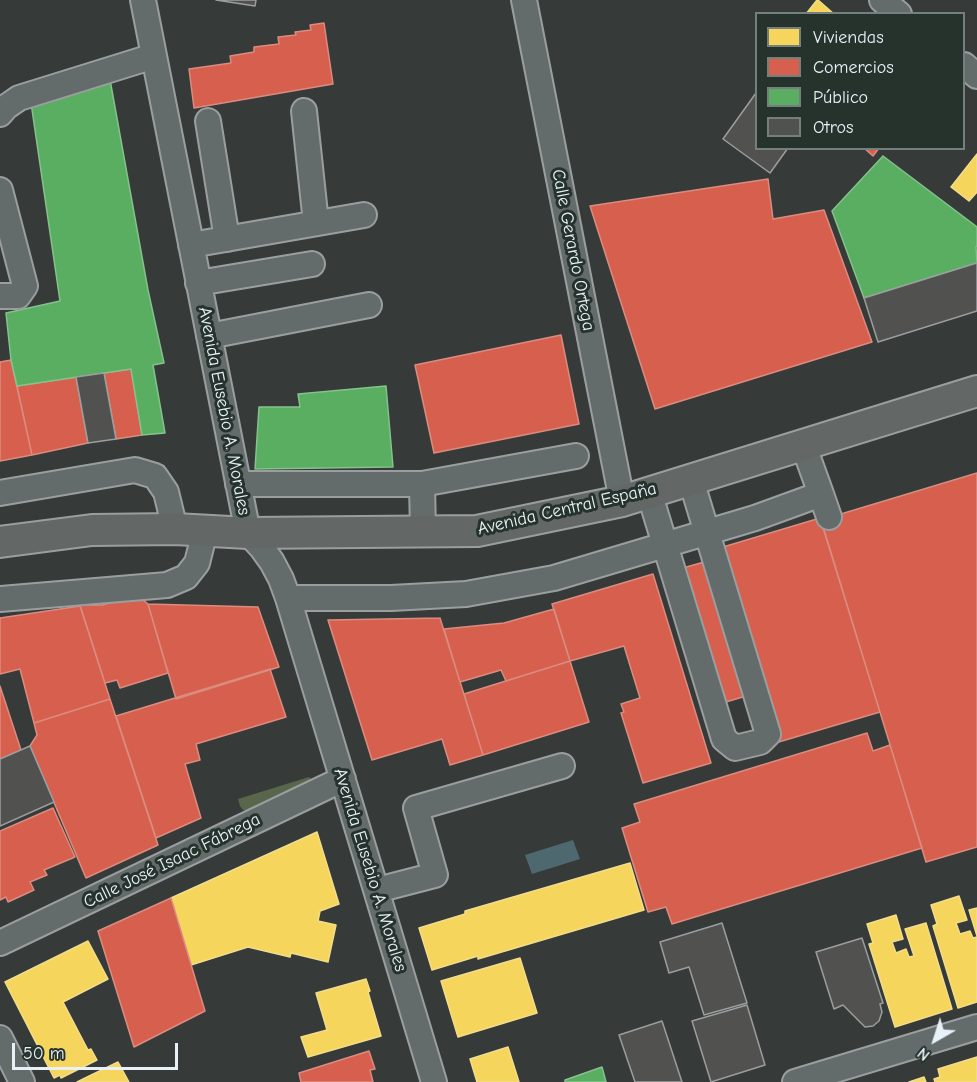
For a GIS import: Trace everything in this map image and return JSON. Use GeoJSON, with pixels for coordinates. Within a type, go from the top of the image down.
{"type":"FeatureCollection","features":[{"type":"Feature","properties":{"kind":"main road","name":"Avenida Central España"},"geometry":{"type":"LineString","coordinates":[[0,542],[92,530],[175,529],[248,533],[477,531],[636,497],[977,391]]}},
{"type":"Feature","properties":{"kind":"street","name":"Avenida Eusebio A. Morales"},"geometry":{"type":"LineString","coordinates":[[143,0],[248,533],[272,562],[288,598],[434,1082]]}},
{"type":"Feature","properties":{"kind":"street","name":"Calle Gerardo Ortega"},"geometry":{"type":"LineString","coordinates":[[524,0],[636,497],[664,545],[724,739],[735,748],[760,742],[768,734],[707,532]]}},
{"type":"Feature","properties":{"kind":"street"},"geometry":{"type":"LineString","coordinates":[[882,0],[896,12]]}},
{"type":"Feature","properties":{"kind":"street"},"geometry":{"type":"LineString","coordinates":[[0,114],[19,98],[154,56]]}},
{"type":"Feature","properties":{"kind":"street"},"geometry":{"type":"LineString","coordinates":[[965,67],[977,76]]}},
{"type":"Feature","properties":{"kind":"street"},"geometry":{"type":"LineString","coordinates":[[304,111],[316,223]]}},
{"type":"Feature","properties":{"kind":"street"},"geometry":{"type":"LineString","coordinates":[[208,121],[227,239]]}},
{"type":"Feature","properties":{"kind":"street"},"geometry":{"type":"LineString","coordinates":[[0,190],[25,286],[18,296],[0,296]]}},
{"type":"Feature","properties":{"kind":"street"},"geometry":{"type":"LineString","coordinates":[[191,245],[364,215]]}},
{"type":"Feature","properties":{"kind":"street"},"geometry":{"type":"LineString","coordinates":[[198,283],[312,264]]}},
{"type":"Feature","properties":{"kind":"street"},"geometry":{"type":"LineString","coordinates":[[209,336],[369,305]]}},
{"type":"Feature","properties":{"kind":"street"},"geometry":{"type":"LineString","coordinates":[[803,444],[829,517]]}},
{"type":"Feature","properties":{"kind":"street"},"geometry":{"type":"LineString","coordinates":[[238,484],[422,484],[576,456]]}},
{"type":"Feature","properties":{"kind":"street"},"geometry":{"type":"LineString","coordinates":[[0,493],[135,471],[155,476],[166,492],[175,529]]}},
{"type":"Feature","properties":{"kind":"street"},"geometry":{"type":"LineString","coordinates":[[691,480],[707,532]]}},
{"type":"Feature","properties":{"kind":"street"},"geometry":{"type":"LineString","coordinates":[[422,484],[423,532]]}},
{"type":"Feature","properties":{"kind":"street"},"geometry":{"type":"LineString","coordinates":[[288,598],[391,598],[466,594],[554,578],[755,518],[821,495]]}},
{"type":"Feature","properties":{"kind":"street"},"geometry":{"type":"LineString","coordinates":[[0,599],[167,585],[186,577],[197,563],[205,531]]}},
{"type":"Feature","properties":{"kind":"street"},"geometry":{"type":"LineString","coordinates":[[377,890],[435,875],[416,808],[562,766]]}},
{"type":"Feature","properties":{"kind":"street","name":"Calle José Isaac Fábrega"},"geometry":{"type":"LineString","coordinates":[[0,943],[343,779]]}},
{"type":"Feature","properties":{"kind":"street"},"geometry":{"type":"LineString","coordinates":[[795,1082],[977,1027]]}},
{"type":"Feature","properties":{"kind":"street"},"geometry":{"type":"LineString","coordinates":[[0,1038],[22,1082]]}},
{"type":"Feature","properties":{"kind":"green space"},"geometry":{"type":"Polygon","coordinates":[[[309,777],[313,781],[251,811],[243,810],[240,806],[238,799],[309,777]]]}},
{"type":"Feature","properties":{"kind":"water"},"geometry":{"type":"Polygon","coordinates":[[[573,840],[580,859],[532,874],[525,855],[573,840]]]}},
{"type":"Feature","properties":{"kind":"building: Viviendas"},"geometry":{"type":"Polygon","coordinates":[[[818,0],[832,12],[808,12],[818,0]]]}},
{"type":"Feature","properties":{"kind":"building: Viviendas"},"geometry":{"type":"Polygon","coordinates":[[[977,154],[977,192],[969,201],[951,187],[977,154]]]}},
{"type":"Feature","properties":{"kind":"building: Viviendas"},"geometry":{"type":"Polygon","coordinates":[[[317,832],[339,904],[320,911],[318,921],[336,925],[328,962],[291,953],[290,957],[248,947],[191,965],[171,898],[317,832]]]}},
{"type":"Feature","properties":{"kind":"building: Viviendas"},"geometry":{"type":"Polygon","coordinates":[[[630,863],[644,910],[478,959],[478,956],[432,970],[419,928],[465,914],[465,911],[630,863]]]}},
{"type":"Feature","properties":{"kind":"building: Viviendas"},"geometry":{"type":"Polygon","coordinates":[[[959,896],[967,920],[956,923],[960,934],[970,931],[973,938],[977,937],[977,1002],[958,1008],[933,926],[937,924],[931,905],[959,896]]]}},
{"type":"Feature","properties":{"kind":"building: Viviendas"},"geometry":{"type":"Polygon","coordinates":[[[977,908],[977,936],[969,910],[977,908]]]}},
{"type":"Feature","properties":{"kind":"building: Viviendas"},"geometry":{"type":"Polygon","coordinates":[[[896,915],[903,939],[892,942],[896,953],[906,949],[909,957],[914,956],[905,929],[926,923],[952,1009],[895,1027],[869,944],[873,943],[867,924],[896,915]]]}},
{"type":"Feature","properties":{"kind":"building: Viviendas"},"geometry":{"type":"Polygon","coordinates":[[[88,941],[108,979],[63,1002],[88,1050],[91,1049],[97,1060],[61,1078],[60,1075],[54,1078],[5,982],[88,941]]]}},
{"type":"Feature","properties":{"kind":"building: Viviendas"},"geometry":{"type":"Polygon","coordinates":[[[520,958],[537,1013],[458,1037],[441,981],[520,958]]]}},
{"type":"Feature","properties":{"kind":"building: Viviendas"},"geometry":{"type":"Polygon","coordinates":[[[366,979],[381,1036],[308,1057],[301,1037],[327,1030],[316,993],[366,979]]]}},
{"type":"Feature","properties":{"kind":"building: Viviendas"},"geometry":{"type":"Polygon","coordinates":[[[508,1047],[519,1082],[477,1082],[470,1059],[508,1047]]]}},
{"type":"Feature","properties":{"kind":"building: Viviendas"},"geometry":{"type":"Polygon","coordinates":[[[977,1057],[977,1082],[935,1082],[934,1079],[940,1077],[938,1069],[977,1057]]]}},
{"type":"Feature","properties":{"kind":"building: Viviendas"},"geometry":{"type":"Polygon","coordinates":[[[118,1062],[129,1082],[77,1082],[118,1062]]]}},
{"type":"Feature","properties":{"kind":"building: Viviendas"},"geometry":{"type":"Polygon","coordinates":[[[924,1077],[926,1082],[909,1082],[924,1077]]]}},
{"type":"Feature","properties":{"kind":"building: Comercios"},"geometry":{"type":"Polygon","coordinates":[[[324,23],[333,84],[194,108],[189,69],[231,63],[230,56],[254,52],[254,47],[279,44],[278,37],[296,35],[295,32],[311,30],[310,25],[324,23]]]}},
{"type":"Feature","properties":{"kind":"building: Comercios"},"geometry":{"type":"Polygon","coordinates":[[[866,150],[878,150],[873,156],[866,150]]]}},
{"type":"Feature","properties":{"kind":"building: Comercios"},"geometry":{"type":"Polygon","coordinates":[[[768,179],[773,219],[824,210],[872,342],[655,409],[590,206],[768,179]]]}},
{"type":"Feature","properties":{"kind":"building: Comercios"},"geometry":{"type":"Polygon","coordinates":[[[561,335],[579,424],[434,453],[415,365],[561,335]]]}},
{"type":"Feature","properties":{"kind":"building: Comercios"},"geometry":{"type":"Polygon","coordinates":[[[11,360],[32,455],[0,461],[0,362],[11,360]]]}},
{"type":"Feature","properties":{"kind":"building: Comercios"},"geometry":{"type":"Polygon","coordinates":[[[131,369],[142,435],[116,439],[104,373],[131,369]]]}},
{"type":"Feature","properties":{"kind":"building: Comercios"},"geometry":{"type":"Polygon","coordinates":[[[76,377],[88,443],[32,455],[17,386],[76,377]]]}},
{"type":"Feature","properties":{"kind":"building: Comercios"},"geometry":{"type":"Polygon","coordinates":[[[977,473],[977,847],[926,862],[821,520],[977,473]]]}},
{"type":"Feature","properties":{"kind":"building: Comercios"},"geometry":{"type":"Polygon","coordinates":[[[820,518],[880,712],[772,744],[756,693],[716,705],[676,570],[704,562],[713,550],[820,518]]]}},
{"type":"Feature","properties":{"kind":"building: Comercios"},"geometry":{"type":"Polygon","coordinates":[[[653,574],[711,763],[643,783],[621,713],[624,712],[621,704],[640,698],[624,646],[570,661],[552,604],[653,574]]]}},
{"type":"Feature","properties":{"kind":"building: Comercios"},"geometry":{"type":"Polygon","coordinates":[[[134,598],[148,604],[168,673],[120,688],[117,680],[105,683],[79,602],[103,605],[134,598]]]}},
{"type":"Feature","properties":{"kind":"building: Comercios"},"geometry":{"type":"Polygon","coordinates":[[[148,604],[258,607],[279,667],[176,699],[148,604]]]}},
{"type":"Feature","properties":{"kind":"building: Comercios"},"geometry":{"type":"Polygon","coordinates":[[[80,606],[110,699],[34,723],[20,669],[0,674],[0,618],[80,606]]]}},
{"type":"Feature","properties":{"kind":"building: Comercios"},"geometry":{"type":"Polygon","coordinates":[[[554,609],[570,661],[506,681],[501,670],[460,682],[444,629],[504,623],[554,609]]]}},
{"type":"Feature","properties":{"kind":"building: Comercios"},"geometry":{"type":"Polygon","coordinates":[[[440,618],[483,755],[450,765],[442,739],[372,760],[328,620],[440,618]]]}},
{"type":"Feature","properties":{"kind":"building: Comercios"},"geometry":{"type":"Polygon","coordinates":[[[570,661],[589,722],[483,755],[464,694],[570,661]]]}},
{"type":"Feature","properties":{"kind":"building: Comercios"},"geometry":{"type":"Polygon","coordinates":[[[270,669],[286,717],[196,744],[200,760],[185,764],[201,818],[156,838],[116,716],[270,669]]]}},
{"type":"Feature","properties":{"kind":"building: Comercios"},"geometry":{"type":"Polygon","coordinates":[[[0,686],[21,750],[0,759],[0,686]]]}},
{"type":"Feature","properties":{"kind":"building: Comercios"},"geometry":{"type":"Polygon","coordinates":[[[110,699],[158,845],[86,878],[30,746],[37,735],[34,723],[110,699]]]}},
{"type":"Feature","properties":{"kind":"building: Comercios"},"geometry":{"type":"Polygon","coordinates":[[[867,733],[873,751],[890,745],[922,848],[672,924],[666,907],[648,912],[622,828],[640,822],[634,804],[867,733]]]}},
{"type":"Feature","properties":{"kind":"building: Comercios"},"geometry":{"type":"Polygon","coordinates":[[[53,808],[75,857],[44,870],[47,875],[30,882],[34,890],[8,902],[6,897],[0,900],[0,831],[53,808]]]}},
{"type":"Feature","properties":{"kind":"building: Comercios"},"geometry":{"type":"Polygon","coordinates":[[[171,898],[205,1011],[134,1047],[98,931],[171,898]]]}},
{"type":"Feature","properties":{"kind":"building: Comercios"},"geometry":{"type":"Polygon","coordinates":[[[369,1051],[375,1069],[370,1070],[373,1082],[301,1082],[299,1073],[369,1051]]]}},
{"type":"Feature","properties":{"kind":"building: Público"},"geometry":{"type":"Polygon","coordinates":[[[109,74],[148,290],[164,363],[153,365],[165,433],[142,435],[131,369],[17,386],[11,360],[6,313],[60,301],[30,96],[109,74]]]}},
{"type":"Feature","properties":{"kind":"building: Público"},"geometry":{"type":"Polygon","coordinates":[[[883,156],[977,227],[977,263],[864,298],[832,211],[883,156]]]}},
{"type":"Feature","properties":{"kind":"building: Público"},"geometry":{"type":"Polygon","coordinates":[[[386,386],[393,467],[255,469],[259,407],[300,407],[298,394],[386,386]]]}},
{"type":"Feature","properties":{"kind":"building: Público"},"geometry":{"type":"Polygon","coordinates":[[[602,1067],[606,1082],[565,1082],[565,1080],[602,1067]]]}},
{"type":"Feature","properties":{"kind":"building: Otros"},"geometry":{"type":"Polygon","coordinates":[[[216,0],[256,0],[255,6],[216,0]]]}},
{"type":"Feature","properties":{"kind":"building: Otros"},"geometry":{"type":"Polygon","coordinates":[[[755,94],[755,150],[787,150],[770,173],[723,139],[755,94]]]}},
{"type":"Feature","properties":{"kind":"building: Otros"},"geometry":{"type":"Polygon","coordinates":[[[977,263],[977,311],[878,342],[864,298],[977,263]]]}},
{"type":"Feature","properties":{"kind":"building: Otros"},"geometry":{"type":"Polygon","coordinates":[[[104,373],[116,439],[88,443],[76,377],[104,373]]]}},
{"type":"Feature","properties":{"kind":"building: Otros"},"geometry":{"type":"Polygon","coordinates":[[[30,746],[54,802],[0,826],[0,759],[30,746]]]}},
{"type":"Feature","properties":{"kind":"building: Otros"},"geometry":{"type":"Polygon","coordinates":[[[722,923],[747,1003],[704,1015],[689,967],[669,973],[660,942],[722,923]]]}},
{"type":"Feature","properties":{"kind":"building: Otros"},"geometry":{"type":"Polygon","coordinates":[[[862,938],[883,1003],[880,1004],[882,1012],[879,1021],[873,1026],[865,1027],[843,1005],[834,1009],[816,952],[862,938]]]}},
{"type":"Feature","properties":{"kind":"building: Otros"},"geometry":{"type":"Polygon","coordinates":[[[747,1005],[765,1065],[711,1082],[692,1021],[747,1005]]]}},
{"type":"Feature","properties":{"kind":"building: Otros"},"geometry":{"type":"Polygon","coordinates":[[[662,1021],[682,1082],[635,1082],[619,1035],[662,1021]]]}}]}
